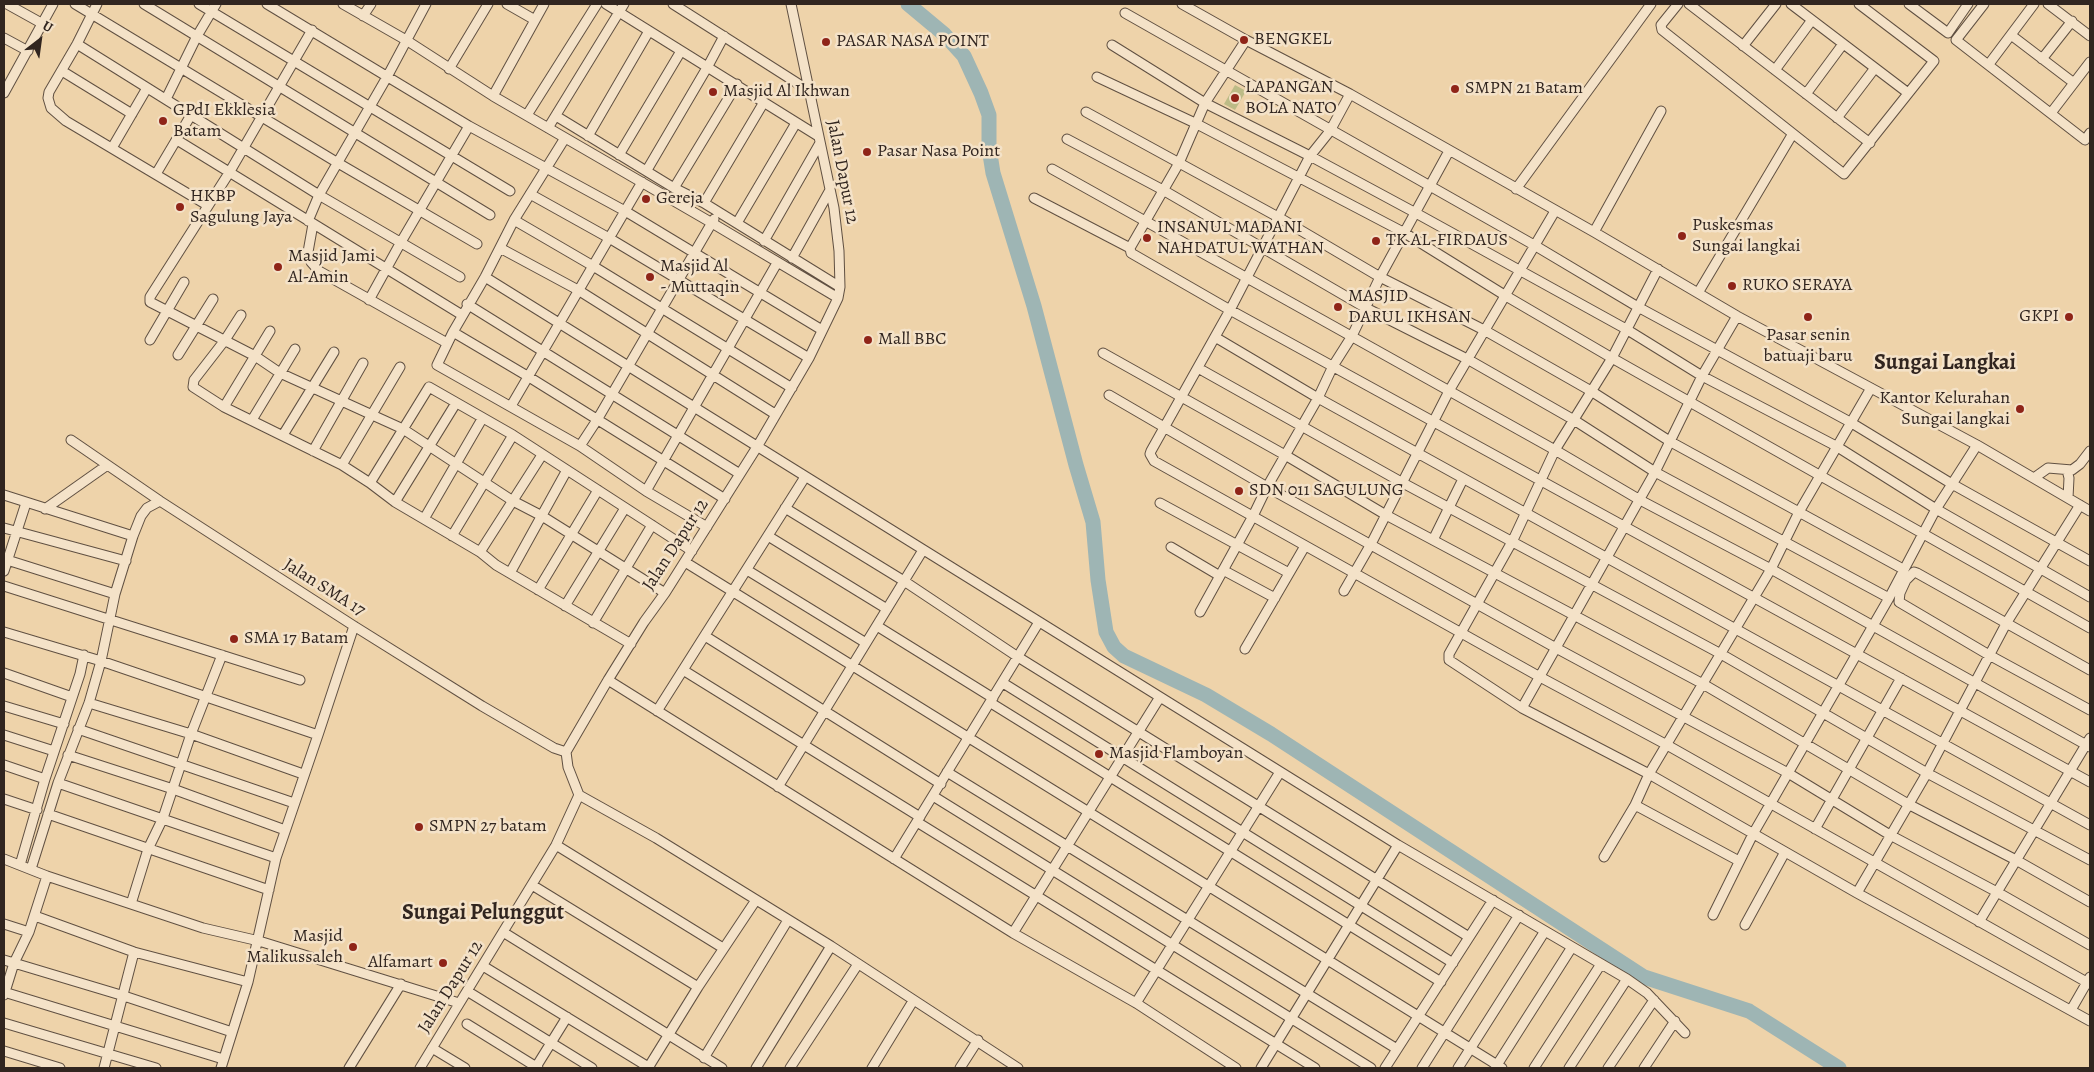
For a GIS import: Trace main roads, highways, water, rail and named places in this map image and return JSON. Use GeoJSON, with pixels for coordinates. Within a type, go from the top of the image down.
{"type":"FeatureCollection","features":[{"type":"Feature","properties":{"kind":"waterway"},"geometry":{"type":"LineString","coordinates":[[908,4],[944,34],[964,56],[989,115],[989,148],[993,173],[1034,306],[1093,522],[1098,580],[1106,632],[1114,647],[1124,656],[1206,695],[1271,734],[1644,977],[1749,1011],[1839,1068]]}},
{"type":"Feature","properties":{"kind":"place","name":"BENGKEL"},"geometry":{"type":"Point","coordinates":[1244,40]}},
{"type":"Feature","properties":{"kind":"place","name":"PASAR NASA POINT"},"geometry":{"type":"Point","coordinates":[826,42]}},
{"type":"Feature","properties":{"kind":"place","name":"SMPN 21 Batam"},"geometry":{"type":"Point","coordinates":[1455,89]}},
{"type":"Feature","properties":{"kind":"place","name":"Masjid Al Ikhwan"},"geometry":{"type":"Point","coordinates":[713,92]}},
{"type":"Feature","properties":{"kind":"place","name":"LAPANGAN BOLA NATO"},"geometry":{"type":"Point","coordinates":[1235,98]}},
{"type":"Feature","properties":{"kind":"place","name":"GPdI Ekklesia Batam"},"geometry":{"type":"Point","coordinates":[163,121]}},
{"type":"Feature","properties":{"kind":"place","name":"Pasar Nasa Point"},"geometry":{"type":"Point","coordinates":[867,152]}},
{"type":"Feature","properties":{"kind":"place","name":"Gereja"},"geometry":{"type":"Point","coordinates":[646,199]}},
{"type":"Feature","properties":{"kind":"place","name":"HKBP Sagulung Jaya"},"geometry":{"type":"Point","coordinates":[180,207]}},
{"type":"Feature","properties":{"kind":"place","name":"Puskesmas Sungai langkai"},"geometry":{"type":"Point","coordinates":[1682,236]}},
{"type":"Feature","properties":{"kind":"place","name":"INSANUL MADANI NAHDATUL WATHAN"},"geometry":{"type":"Point","coordinates":[1147,238]}},
{"type":"Feature","properties":{"kind":"place","name":"TK AL-FIRDAUS"},"geometry":{"type":"Point","coordinates":[1376,241]}},
{"type":"Feature","properties":{"kind":"place","name":"Masjid Jami Al-Amin"},"geometry":{"type":"Point","coordinates":[278,267]}},
{"type":"Feature","properties":{"kind":"place","name":"Masjid Al - Muttaqin"},"geometry":{"type":"Point","coordinates":[650,277]}},
{"type":"Feature","properties":{"kind":"place","name":"RUKO SERAYA"},"geometry":{"type":"Point","coordinates":[1732,286]}},
{"type":"Feature","properties":{"kind":"place","name":"MASJID DARUL IKHSAN"},"geometry":{"type":"Point","coordinates":[1338,307]}},
{"type":"Feature","properties":{"kind":"place","name":"Pasar senin batuaji baru"},"geometry":{"type":"Point","coordinates":[1808,317]}},
{"type":"Feature","properties":{"kind":"place","name":"GKPI"},"geometry":{"type":"Point","coordinates":[2069,317]}},
{"type":"Feature","properties":{"kind":"place","name":"Mall BBC"},"geometry":{"type":"Point","coordinates":[868,340]}},
{"type":"Feature","properties":{"kind":"place","name":"Kantor Kelurahan Sungai langkai"},"geometry":{"type":"Point","coordinates":[2020,409]}},
{"type":"Feature","properties":{"kind":"place","name":"SDN 011 SAGULUNG"},"geometry":{"type":"Point","coordinates":[1239,491]}},
{"type":"Feature","properties":{"kind":"place","name":"SMA 17 Batam"},"geometry":{"type":"Point","coordinates":[234,639]}},
{"type":"Feature","properties":{"kind":"place","name":"Masjid Flamboyan"},"geometry":{"type":"Point","coordinates":[1099,754]}},
{"type":"Feature","properties":{"kind":"place","name":"SMPN 27 batam"},"geometry":{"type":"Point","coordinates":[419,827]}},
{"type":"Feature","properties":{"kind":"place","name":"Masjid Malikussaleh"},"geometry":{"type":"Point","coordinates":[353,947]}},
{"type":"Feature","properties":{"kind":"place","name":"Alfamart"},"geometry":{"type":"Point","coordinates":[443,963]}},
{"type":"Feature","properties":{"kind":"district","name":"Sungai Langkai"},"geometry":{"type":"Point","coordinates":[1945,364]}},
{"type":"Feature","properties":{"kind":"district","name":"Sungai Pelunggut"},"geometry":{"type":"Point","coordinates":[483,914]}}]}
